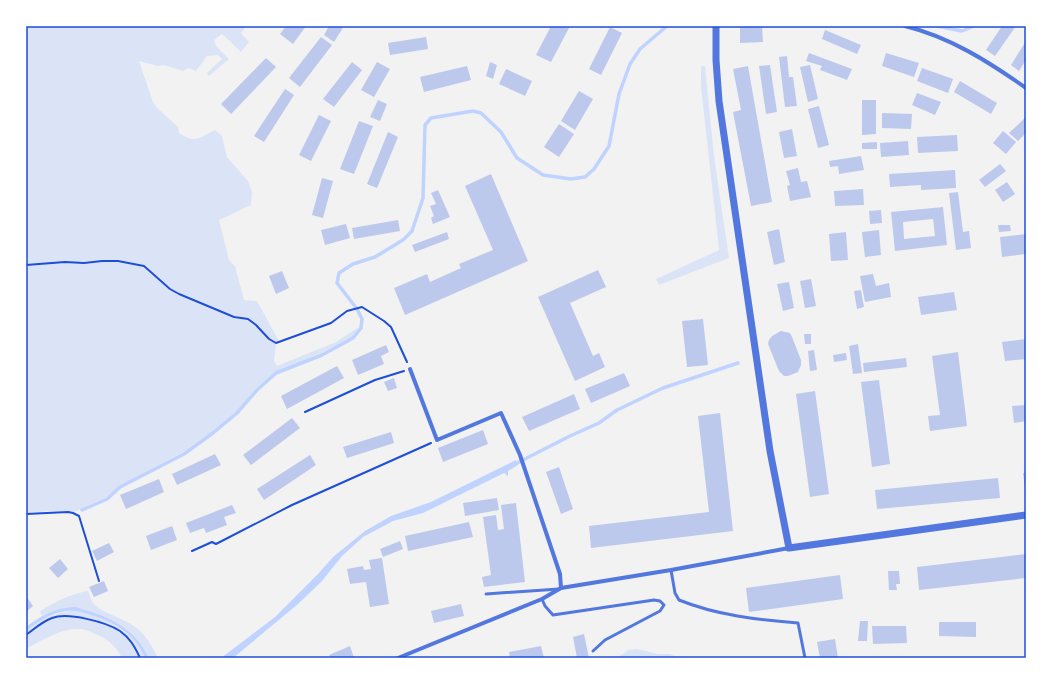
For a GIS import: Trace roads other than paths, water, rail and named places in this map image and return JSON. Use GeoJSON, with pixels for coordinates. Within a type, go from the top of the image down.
{"type":"FeatureCollection","features":[{"type":"Feature","properties":{"kind":"street"},"geometry":{"type":"LineString","coordinates":[[716,26],[716,60],[719,101],[770,451],[789,548]]}},
{"type":"Feature","properties":{"kind":"street"},"geometry":{"type":"LineString","coordinates":[[905,26],[944,39],[971,52],[1026,88]]}},
{"type":"Feature","properties":{"kind":"street"},"geometry":{"type":"LineString","coordinates":[[410,370],[437,440],[501,413],[520,455],[560,574],[561,588]]}},
{"type":"Feature","properties":{"kind":"street"},"geometry":{"type":"LineString","coordinates":[[398,658],[542,599],[561,588],[671,570],[789,548],[1026,515]]}},
{"type":"Feature","properties":{"kind":"lane"},"geometry":{"type":"LineString","coordinates":[[671,570],[675,593],[679,600],[699,608],[770,621],[798,623],[805,658]]}},
{"type":"Feature","properties":{"kind":"lane"},"geometry":{"type":"LineString","coordinates":[[486,594],[561,588]]}},
{"type":"Feature","properties":{"kind":"lane"},"geometry":{"type":"LineString","coordinates":[[542,599],[552,615],[654,600],[660,601],[664,605],[660,611],[605,640],[594,651]]}},
{"type":"Feature","properties":{"kind":"water"},"geometry":{"type":"Polygon","coordinates":[[[516,460],[518,465],[508,471],[508,476],[504,473],[423,513],[393,521],[363,537],[342,556],[322,581],[298,604],[233,658],[221,658],[275,617],[333,557],[365,531],[391,516],[431,502],[516,460]]]}},
{"type":"Feature","properties":{"kind":"water"},"geometry":{"type":"Polygon","coordinates":[[[75,607],[99,614],[128,630],[143,647],[149,658],[145,658],[136,642],[124,630],[109,622],[80,612],[65,611],[56,613],[26,631],[26,627],[49,613],[60,609],[75,607]]]}},
{"type":"Feature","properties":{"kind":"waterway"},"geometry":{"type":"LineString","coordinates":[[82,510],[107,499],[120,487],[184,454],[237,413],[257,390],[276,373],[322,355],[353,338],[361,328],[362,319],[357,309],[337,283],[339,273],[353,264],[375,257],[403,240],[412,231],[423,198],[425,125],[431,118],[473,111],[481,113],[501,132],[517,158],[543,175],[571,179],[585,177],[594,169],[609,146],[619,94],[630,64],[640,49],[667,26]]}},
{"type":"Feature","properties":{"kind":"waterway"},"geometry":{"type":"LineString","coordinates":[[937,26],[962,31],[974,26]]}},
{"type":"Feature","properties":{"kind":"waterway"},"geometry":{"type":"LineString","coordinates":[[517,463],[599,423],[617,410],[663,388],[738,363]]}}]}
